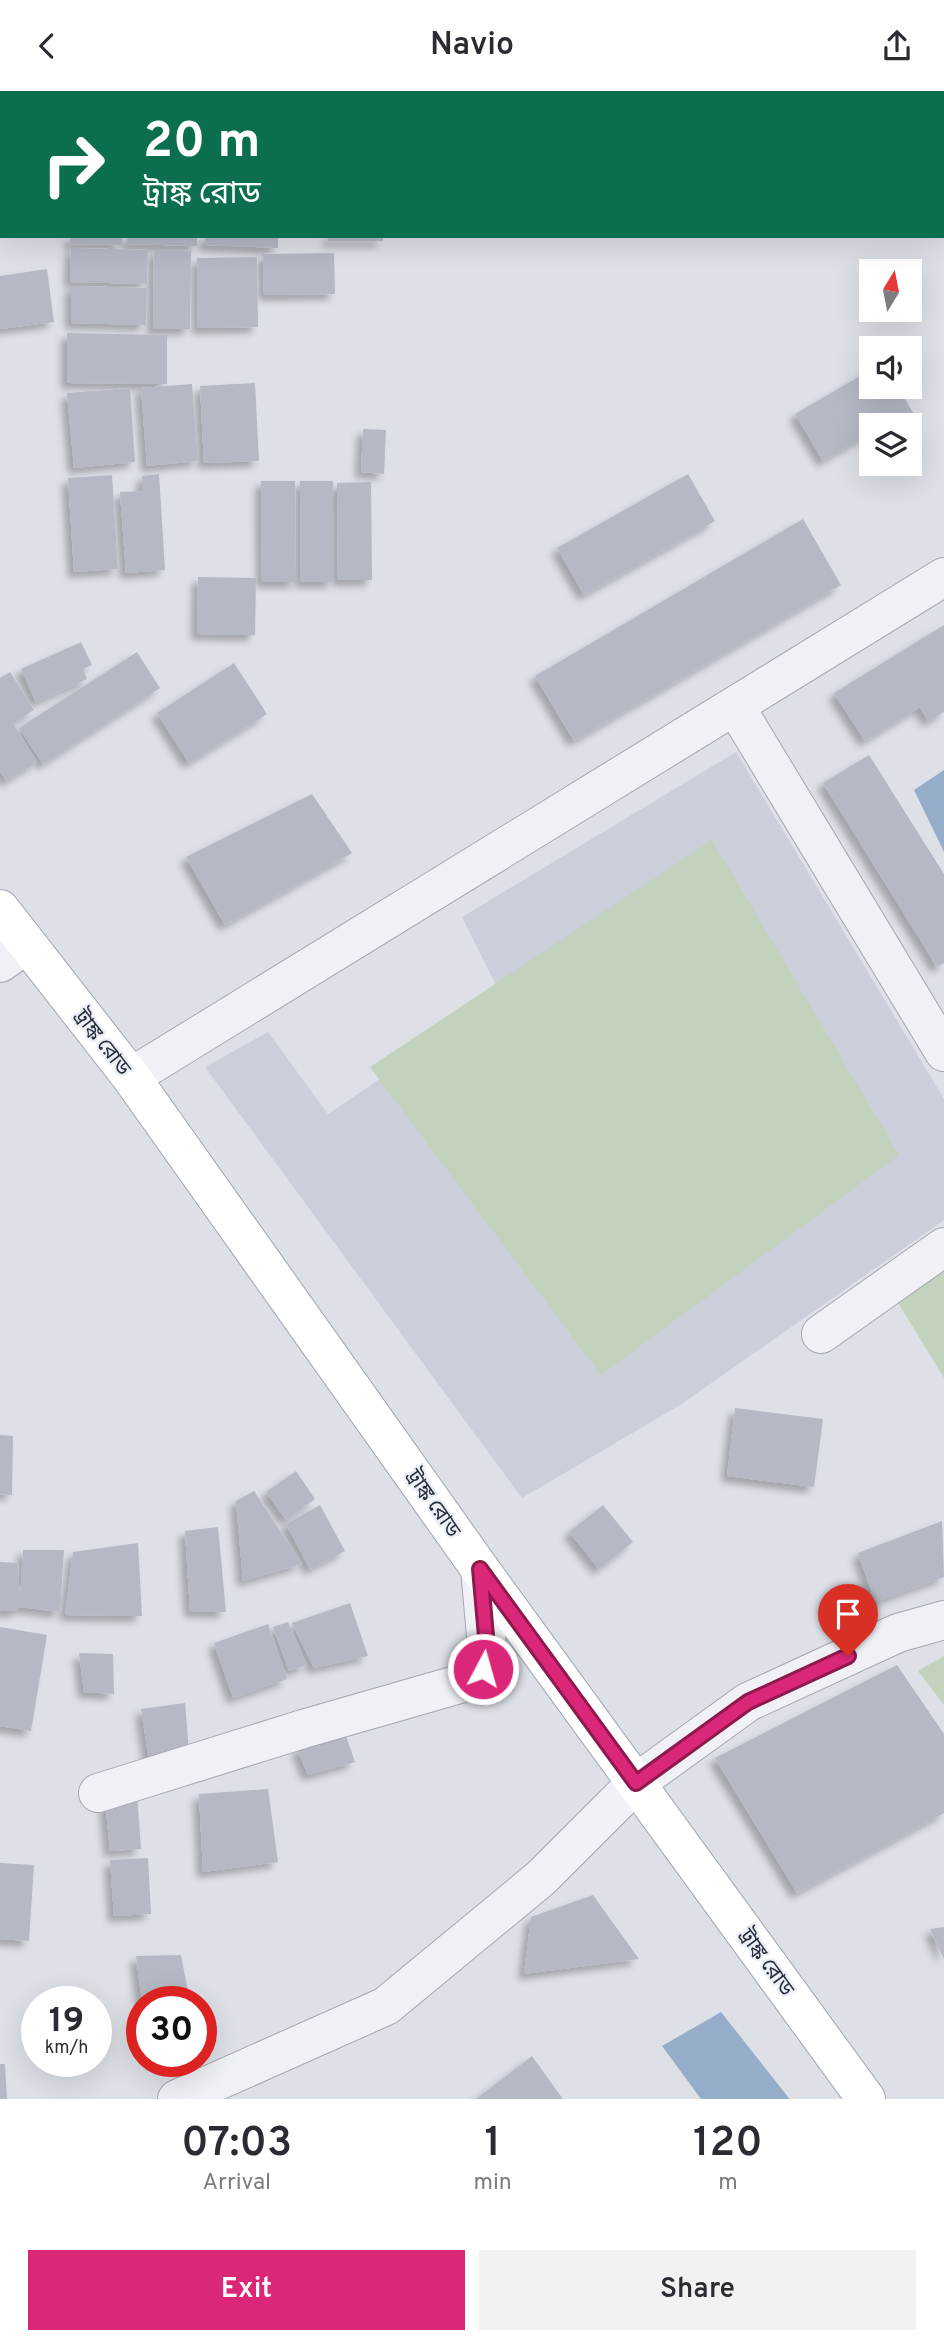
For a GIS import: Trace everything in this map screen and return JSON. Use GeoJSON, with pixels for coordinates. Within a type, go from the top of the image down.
{"type":"FeatureCollection","features":[{"type":"Feature","properties":{"kind":"main road","name":"ট্রাঙ্ক রোড"},"geometry":{"type":"LineString","coordinates":[[0,909],[13,954],[131,1077],[480,1569],[866,2099]]}},
{"type":"Feature","properties":{"kind":"street"},"geometry":{"type":"LineString","coordinates":[[131,1077],[944,577]]}},
{"type":"Feature","properties":{"kind":"street"},"geometry":{"type":"LineString","coordinates":[[735,706],[944,1052]]}},
{"type":"Feature","properties":{"kind":"street"},"geometry":{"type":"LineString","coordinates":[[821,1333],[944,1247]]}},
{"type":"Feature","properties":{"kind":"street"},"geometry":{"type":"LineString","coordinates":[[98,1793],[303,1728],[470,1681],[483,1669],[487,1647],[480,1569]]}},
{"type":"Feature","properties":{"kind":"street"},"geometry":{"type":"LineString","coordinates":[[177,2099],[386,2006],[541,1878],[636,1783],[748,1702],[898,1633],[944,1620]]}},
{"type":"Feature","properties":{"kind":"shaded area"},"geometry":{"type":"Polygon","coordinates":[[[736,752],[944,1099],[944,1220],[680,1405],[522,1498],[205,1067],[268,1032],[328,1114],[502,997],[462,917],[736,752]]]}},
{"type":"Feature","properties":{"kind":"green space"},"geometry":{"type":"Polygon","coordinates":[[[712,840],[899,1155],[601,1375],[370,1067],[712,840]]]}},
{"type":"Feature","properties":{"kind":"green space"},"geometry":{"type":"Polygon","coordinates":[[[944,1262],[944,1378],[894,1296],[944,1262]]]}},
{"type":"Feature","properties":{"kind":"green space"},"geometry":{"type":"Polygon","coordinates":[[[944,1656],[944,1705],[918,1671],[944,1656]]]}},
{"type":"Feature","properties":{"kind":"water"},"geometry":{"type":"Polygon","coordinates":[[[944,770],[944,852],[914,790],[944,770]]]}},
{"type":"Feature","properties":{"kind":"water"},"geometry":{"type":"Polygon","coordinates":[[[721,2012],[789,2099],[701,2099],[662,2046],[721,2012]]]}},
{"type":"Feature","properties":{"kind":"building"},"geometry":{"type":"Polygon","coordinates":[[[70,238],[122,238],[122,245],[70,244],[70,238]]]}},
{"type":"Feature","properties":{"kind":"building"},"geometry":{"type":"Polygon","coordinates":[[[127,238],[197,238],[197,246],[127,244],[127,238]]]}},
{"type":"Feature","properties":{"kind":"building"},"geometry":{"type":"Polygon","coordinates":[[[205,238],[278,238],[278,248],[205,245],[205,238]]]}},
{"type":"Feature","properties":{"kind":"building"},"geometry":{"type":"Polygon","coordinates":[[[328,238],[383,238],[383,241],[328,241],[328,238]]]}},
{"type":"Feature","properties":{"kind":"building"},"geometry":{"type":"Polygon","coordinates":[[[71,248],[148,250],[147,284],[70,282],[71,248]]]}},
{"type":"Feature","properties":{"kind":"building"},"geometry":{"type":"Polygon","coordinates":[[[154,250],[191,251],[190,329],[153,329],[154,250]]]}},
{"type":"Feature","properties":{"kind":"building"},"geometry":{"type":"Polygon","coordinates":[[[334,253],[335,294],[264,295],[263,254],[334,253]]]}},
{"type":"Feature","properties":{"kind":"building"},"geometry":{"type":"Polygon","coordinates":[[[257,257],[258,327],[198,328],[197,258],[257,257]]]}},
{"type":"Feature","properties":{"kind":"building"},"geometry":{"type":"Polygon","coordinates":[[[47,269],[54,322],[0,329],[0,276],[47,269]]]}},
{"type":"Feature","properties":{"kind":"building"},"geometry":{"type":"Polygon","coordinates":[[[71,286],[147,288],[146,325],[71,323],[71,286]]]}},
{"type":"Feature","properties":{"kind":"building"},"geometry":{"type":"Polygon","coordinates":[[[67,333],[167,335],[167,384],[67,383],[67,333]]]}},
{"type":"Feature","properties":{"kind":"building"},"geometry":{"type":"Polygon","coordinates":[[[859,377],[859,399],[905,399],[913,413],[859,413],[859,440],[823,461],[795,414],[859,377]]]}},
{"type":"Feature","properties":{"kind":"building"},"geometry":{"type":"Polygon","coordinates":[[[255,383],[259,461],[204,463],[200,386],[255,383]]]}},
{"type":"Feature","properties":{"kind":"building"},"geometry":{"type":"Polygon","coordinates":[[[192,384],[198,461],[147,466],[141,388],[192,384]]]}},
{"type":"Feature","properties":{"kind":"building"},"geometry":{"type":"Polygon","coordinates":[[[130,388],[135,462],[74,468],[67,393],[130,388]]]}},
{"type":"Feature","properties":{"kind":"building"},"geometry":{"type":"Polygon","coordinates":[[[363,429],[386,430],[384,474],[361,472],[363,429]]]}},
{"type":"Feature","properties":{"kind":"building"},"geometry":{"type":"Polygon","coordinates":[[[159,474],[165,570],[126,573],[120,492],[143,491],[142,476],[159,474]]]}},
{"type":"Feature","properties":{"kind":"building"},"geometry":{"type":"Polygon","coordinates":[[[688,474],[715,521],[584,595],[557,548],[688,474]]]}},
{"type":"Feature","properties":{"kind":"building"},"geometry":{"type":"Polygon","coordinates":[[[112,475],[118,569],[74,572],[68,478],[112,475]]]}},
{"type":"Feature","properties":{"kind":"building"},"geometry":{"type":"Polygon","coordinates":[[[261,481],[295,481],[296,582],[262,582],[261,481]]]}},
{"type":"Feature","properties":{"kind":"building"},"geometry":{"type":"Polygon","coordinates":[[[300,481],[333,481],[333,582],[301,582],[300,481]]]}},
{"type":"Feature","properties":{"kind":"building"},"geometry":{"type":"Polygon","coordinates":[[[371,482],[372,580],[338,580],[337,483],[371,482]]]}},
{"type":"Feature","properties":{"kind":"building"},"geometry":{"type":"Polygon","coordinates":[[[803,519],[841,585],[574,741],[535,676],[803,519]]]}},
{"type":"Feature","properties":{"kind":"building"},"geometry":{"type":"Polygon","coordinates":[[[198,577],[256,578],[255,635],[197,634],[198,577]]]}},
{"type":"Feature","properties":{"kind":"building"},"geometry":{"type":"Polygon","coordinates":[[[944,625],[944,712],[928,721],[920,707],[865,741],[834,693],[944,625]]]}},
{"type":"Feature","properties":{"kind":"building"},"geometry":{"type":"Polygon","coordinates":[[[81,642],[92,665],[83,669],[87,679],[36,702],[21,669],[81,642]]]}},
{"type":"Feature","properties":{"kind":"building"},"geometry":{"type":"Polygon","coordinates":[[[137,652],[160,688],[43,764],[19,728],[137,652]]]}},
{"type":"Feature","properties":{"kind":"building"},"geometry":{"type":"Polygon","coordinates":[[[234,663],[267,714],[189,763],[157,713],[234,663]]]}},
{"type":"Feature","properties":{"kind":"building"},"geometry":{"type":"Polygon","coordinates":[[[10,672],[34,710],[13,723],[37,762],[6,781],[0,771],[0,678],[10,672]]]}},
{"type":"Feature","properties":{"kind":"building"},"geometry":{"type":"Polygon","coordinates":[[[869,755],[944,874],[944,963],[937,967],[823,783],[869,755]]]}},
{"type":"Feature","properties":{"kind":"building"},"geometry":{"type":"Polygon","coordinates":[[[312,794],[352,853],[225,925],[186,857],[312,794]]]}},
{"type":"Feature","properties":{"kind":"building"},"geometry":{"type":"Polygon","coordinates":[[[735,1408],[823,1419],[814,1487],[727,1476],[735,1408]]]}},
{"type":"Feature","properties":{"kind":"building"},"geometry":{"type":"Polygon","coordinates":[[[0,1435],[13,1436],[12,1495],[0,1494],[0,1435]]]}},
{"type":"Feature","properties":{"kind":"building"},"geometry":{"type":"Polygon","coordinates":[[[296,1471],[315,1499],[286,1520],[266,1492],[296,1471]]]}},
{"type":"Feature","properties":{"kind":"building"},"geometry":{"type":"Polygon","coordinates":[[[254,1491],[302,1564],[243,1581],[236,1501],[254,1491]]]}},
{"type":"Feature","properties":{"kind":"building"},"geometry":{"type":"Polygon","coordinates":[[[320,1505],[345,1551],[310,1569],[286,1524],[320,1505]]]}},
{"type":"Feature","properties":{"kind":"building"},"geometry":{"type":"Polygon","coordinates":[[[603,1505],[633,1542],[599,1569],[569,1532],[603,1505]]]}},
{"type":"Feature","properties":{"kind":"building"},"geometry":{"type":"Polygon","coordinates":[[[942,1521],[944,1577],[875,1602],[858,1553],[942,1521]]]}},
{"type":"Feature","properties":{"kind":"building"},"geometry":{"type":"Polygon","coordinates":[[[218,1527],[226,1612],[190,1611],[185,1531],[218,1527]]]}},
{"type":"Feature","properties":{"kind":"building"},"geometry":{"type":"Polygon","coordinates":[[[138,1543],[142,1616],[65,1615],[73,1552],[138,1543]]]}},
{"type":"Feature","properties":{"kind":"building"},"geometry":{"type":"Polygon","coordinates":[[[23,1550],[64,1550],[60,1612],[20,1607],[16,1611],[0,1611],[0,1562],[18,1563],[20,1602],[23,1550]]]}},
{"type":"Feature","properties":{"kind":"building"},"geometry":{"type":"Polygon","coordinates":[[[350,1603],[368,1656],[314,1668],[292,1623],[350,1603]]]}},
{"type":"Feature","properties":{"kind":"building"},"geometry":{"type":"Polygon","coordinates":[[[288,1622],[307,1665],[289,1671],[273,1627],[288,1622]]]}},
{"type":"Feature","properties":{"kind":"building"},"geometry":{"type":"Polygon","coordinates":[[[268,1624],[287,1679],[233,1698],[214,1643],[268,1624]]]}},
{"type":"Feature","properties":{"kind":"building"},"geometry":{"type":"Polygon","coordinates":[[[0,1627],[47,1635],[31,1731],[0,1726],[0,1627]]]}},
{"type":"Feature","properties":{"kind":"building"},"geometry":{"type":"Polygon","coordinates":[[[79,1653],[113,1654],[114,1694],[84,1692],[79,1653]]]}},
{"type":"Feature","properties":{"kind":"building"},"geometry":{"type":"Polygon","coordinates":[[[897,1665],[944,1734],[944,1813],[797,1893],[715,1758],[897,1665]]]}},
{"type":"Feature","properties":{"kind":"building"},"geometry":{"type":"Polygon","coordinates":[[[185,1703],[190,1764],[150,1767],[141,1709],[185,1703]]]}},
{"type":"Feature","properties":{"kind":"building"},"geometry":{"type":"Polygon","coordinates":[[[346,1736],[355,1762],[308,1775],[297,1748],[346,1736]]]}},
{"type":"Feature","properties":{"kind":"building"},"geometry":{"type":"Polygon","coordinates":[[[268,1789],[278,1862],[203,1872],[199,1794],[268,1789]]]}},
{"type":"Feature","properties":{"kind":"building"},"geometry":{"type":"Polygon","coordinates":[[[137,1794],[141,1849],[110,1851],[105,1799],[137,1794]]]}},
{"type":"Feature","properties":{"kind":"building"},"geometry":{"type":"Polygon","coordinates":[[[148,1858],[151,1914],[114,1916],[110,1860],[148,1858]]]}},
{"type":"Feature","properties":{"kind":"building"},"geometry":{"type":"Polygon","coordinates":[[[0,1863],[34,1865],[29,1941],[0,1939],[0,1863]]]}},
{"type":"Feature","properties":{"kind":"building"},"geometry":{"type":"Polygon","coordinates":[[[593,1895],[639,1959],[524,1974],[531,1917],[593,1895]]]}},
{"type":"Feature","properties":{"kind":"building"},"geometry":{"type":"Polygon","coordinates":[[[944,1927],[944,1959],[930,1929],[944,1927]]]}},
{"type":"Feature","properties":{"kind":"building"},"geometry":{"type":"Polygon","coordinates":[[[181,1955],[187,1986],[140,1986],[136,1956],[181,1955]]]}},
{"type":"Feature","properties":{"kind":"building"},"geometry":{"type":"Polygon","coordinates":[[[532,2056],[563,2099],[476,2099],[532,2056]]]}},
{"type":"Feature","properties":{"kind":"building"},"geometry":{"type":"Polygon","coordinates":[[[0,2064],[5,2064],[7,2099],[0,2099],[0,2064]]]}},
{"type":"Feature","properties":{"kind":"route"},"geometry":{"type":"LineString","coordinates":[[483,1669],[487,1647],[480,1569],[636,1783],[748,1702],[848,1656]]}}]}
